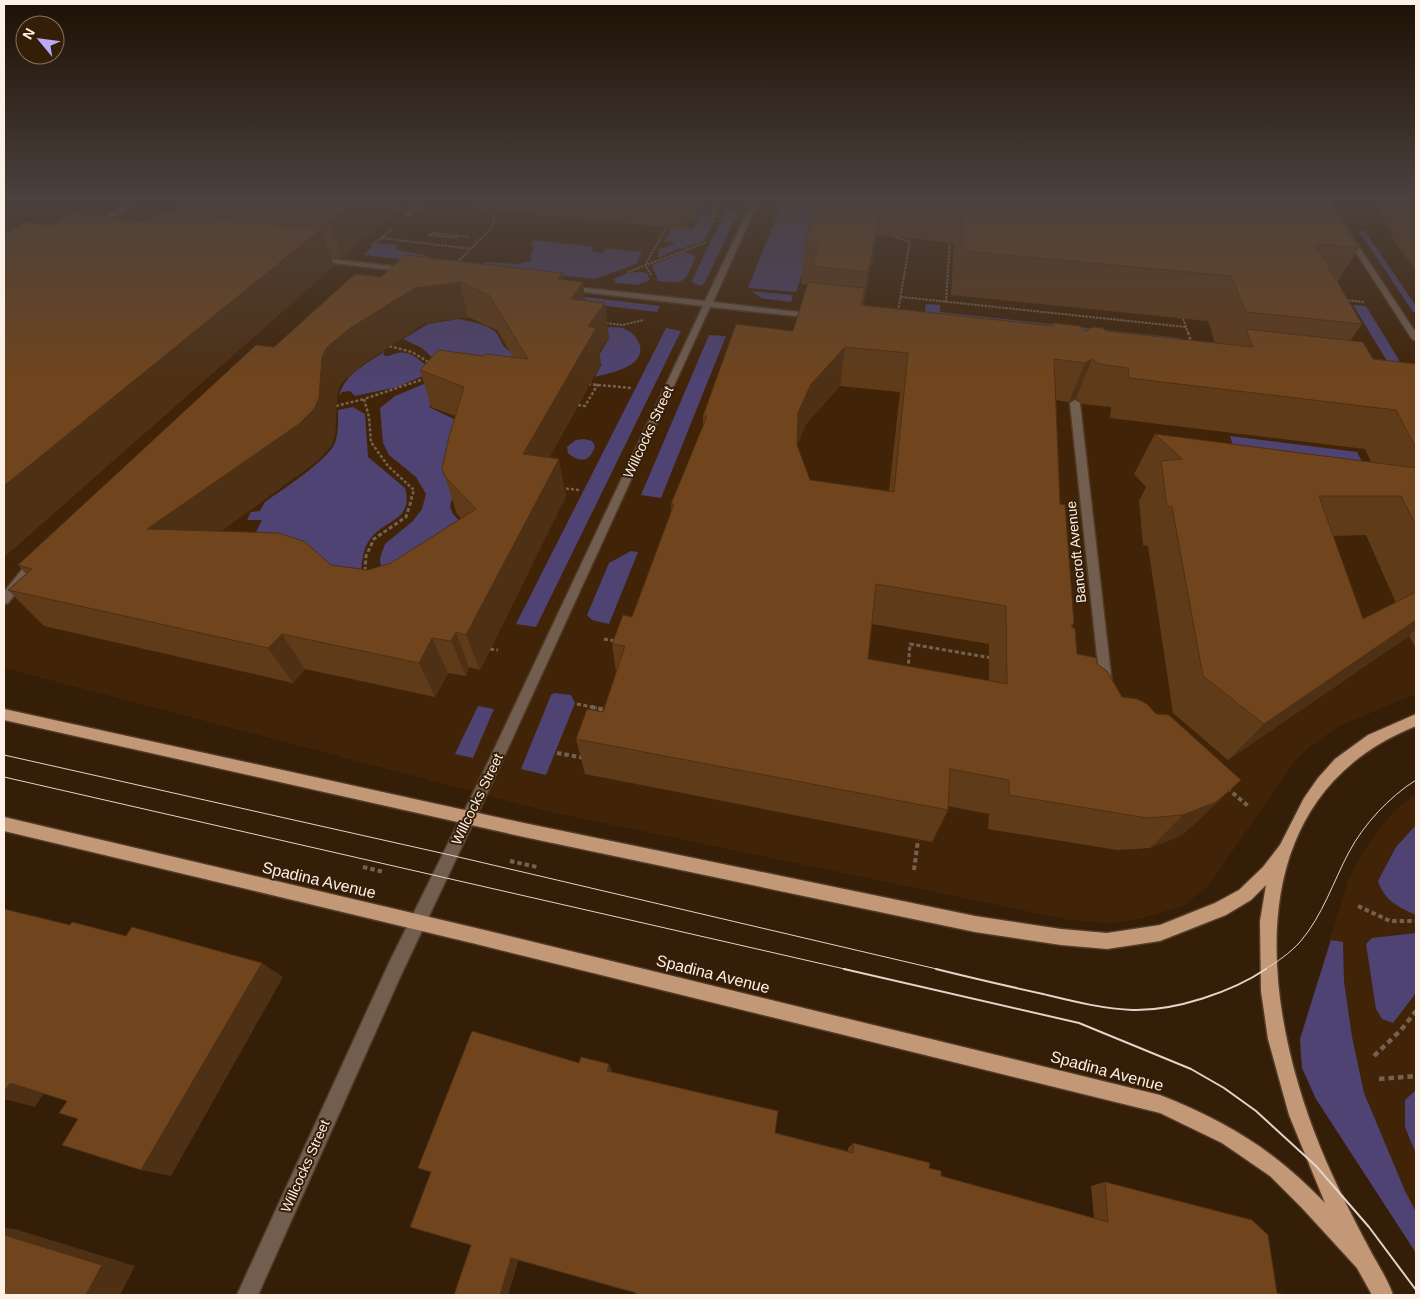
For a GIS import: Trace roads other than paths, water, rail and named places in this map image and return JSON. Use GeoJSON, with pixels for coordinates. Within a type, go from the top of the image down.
{"type":"FeatureCollection","features":[{"type":"Feature","properties":{"kind":"main road"},"geometry":{"type":"LineString","coordinates":[[4,714],[469,816],[524,830],[975,924],[1107,941],[1160,933],[1220,909],[1245,895],[1268,872],[1285,850]]}},
{"type":"Feature","properties":{"kind":"main road"},"geometry":{"type":"LineString","coordinates":[[1383,1295],[1363,1260],[1319,1169],[1294,1101],[1277,1038],[1270,998],[1268,919],[1274,883],[1285,850],[1301,812],[1323,780],[1350,754],[1382,734],[1416,720]]}},
{"type":"Feature","properties":{"kind":"main road","name":"Spadina Avenue"},"geometry":{"type":"LineString","coordinates":[[4,824],[495,940],[1160,1104],[1196,1118],[1245,1147],[1290,1181],[1363,1260]]}},
{"type":"Feature","properties":{"kind":"street"},"geometry":{"type":"LineString","coordinates":[[327,261],[417,271]]}},
{"type":"Feature","properties":{"kind":"street","name":"Willcocks Street"},"geometry":{"type":"LineString","coordinates":[[247,1295],[417,923],[469,816],[728,261]]}},
{"type":"Feature","properties":{"kind":"street"},"geometry":{"type":"LineString","coordinates":[[1361,261],[1416,339]]}},
{"type":"Feature","properties":{"kind":"street"},"geometry":{"type":"LineString","coordinates":[[372,273],[378,266]]}},
{"type":"Feature","properties":{"kind":"street"},"geometry":{"type":"LineString","coordinates":[[560,287],[828,318]]}},
{"type":"Feature","properties":{"kind":"street"},"geometry":{"type":"LineString","coordinates":[[1402,317],[1416,319]]}},
{"type":"Feature","properties":{"kind":"street","name":"Bancroft Avenue"},"geometry":{"type":"LineString","coordinates":[[1076,403],[1106,697]]}},
{"type":"Feature","properties":{"kind":"street"},"geometry":{"type":"LineString","coordinates":[[4,600],[44,551]]}},
{"type":"Feature","properties":{"kind":"tram line"},"geometry":{"type":"LineString","coordinates":[[4,755],[450,855],[941,970]]}},
{"type":"Feature","properties":{"kind":"tram line"},"geometry":{"type":"LineString","coordinates":[[4,777],[849,970]]}},
{"type":"Feature","properties":{"kind":"tram line"},"geometry":{"type":"LineString","coordinates":[[1264,970],[1300,942],[1315,921],[1349,852],[1362,831],[1396,794],[1416,780]]}},
{"type":"Feature","properties":{"kind":"tram line"},"geometry":{"type":"LineString","coordinates":[[844,969],[1079,1023],[1191,1069],[1224,1088],[1256,1111],[1316,1166],[1369,1227],[1416,1290]]}},
{"type":"Feature","properties":{"kind":"tram line"},"geometry":{"type":"LineString","coordinates":[[936,969],[1088,1004],[1133,1010],[1185,1004],[1237,985],[1266,969]]}}]}
